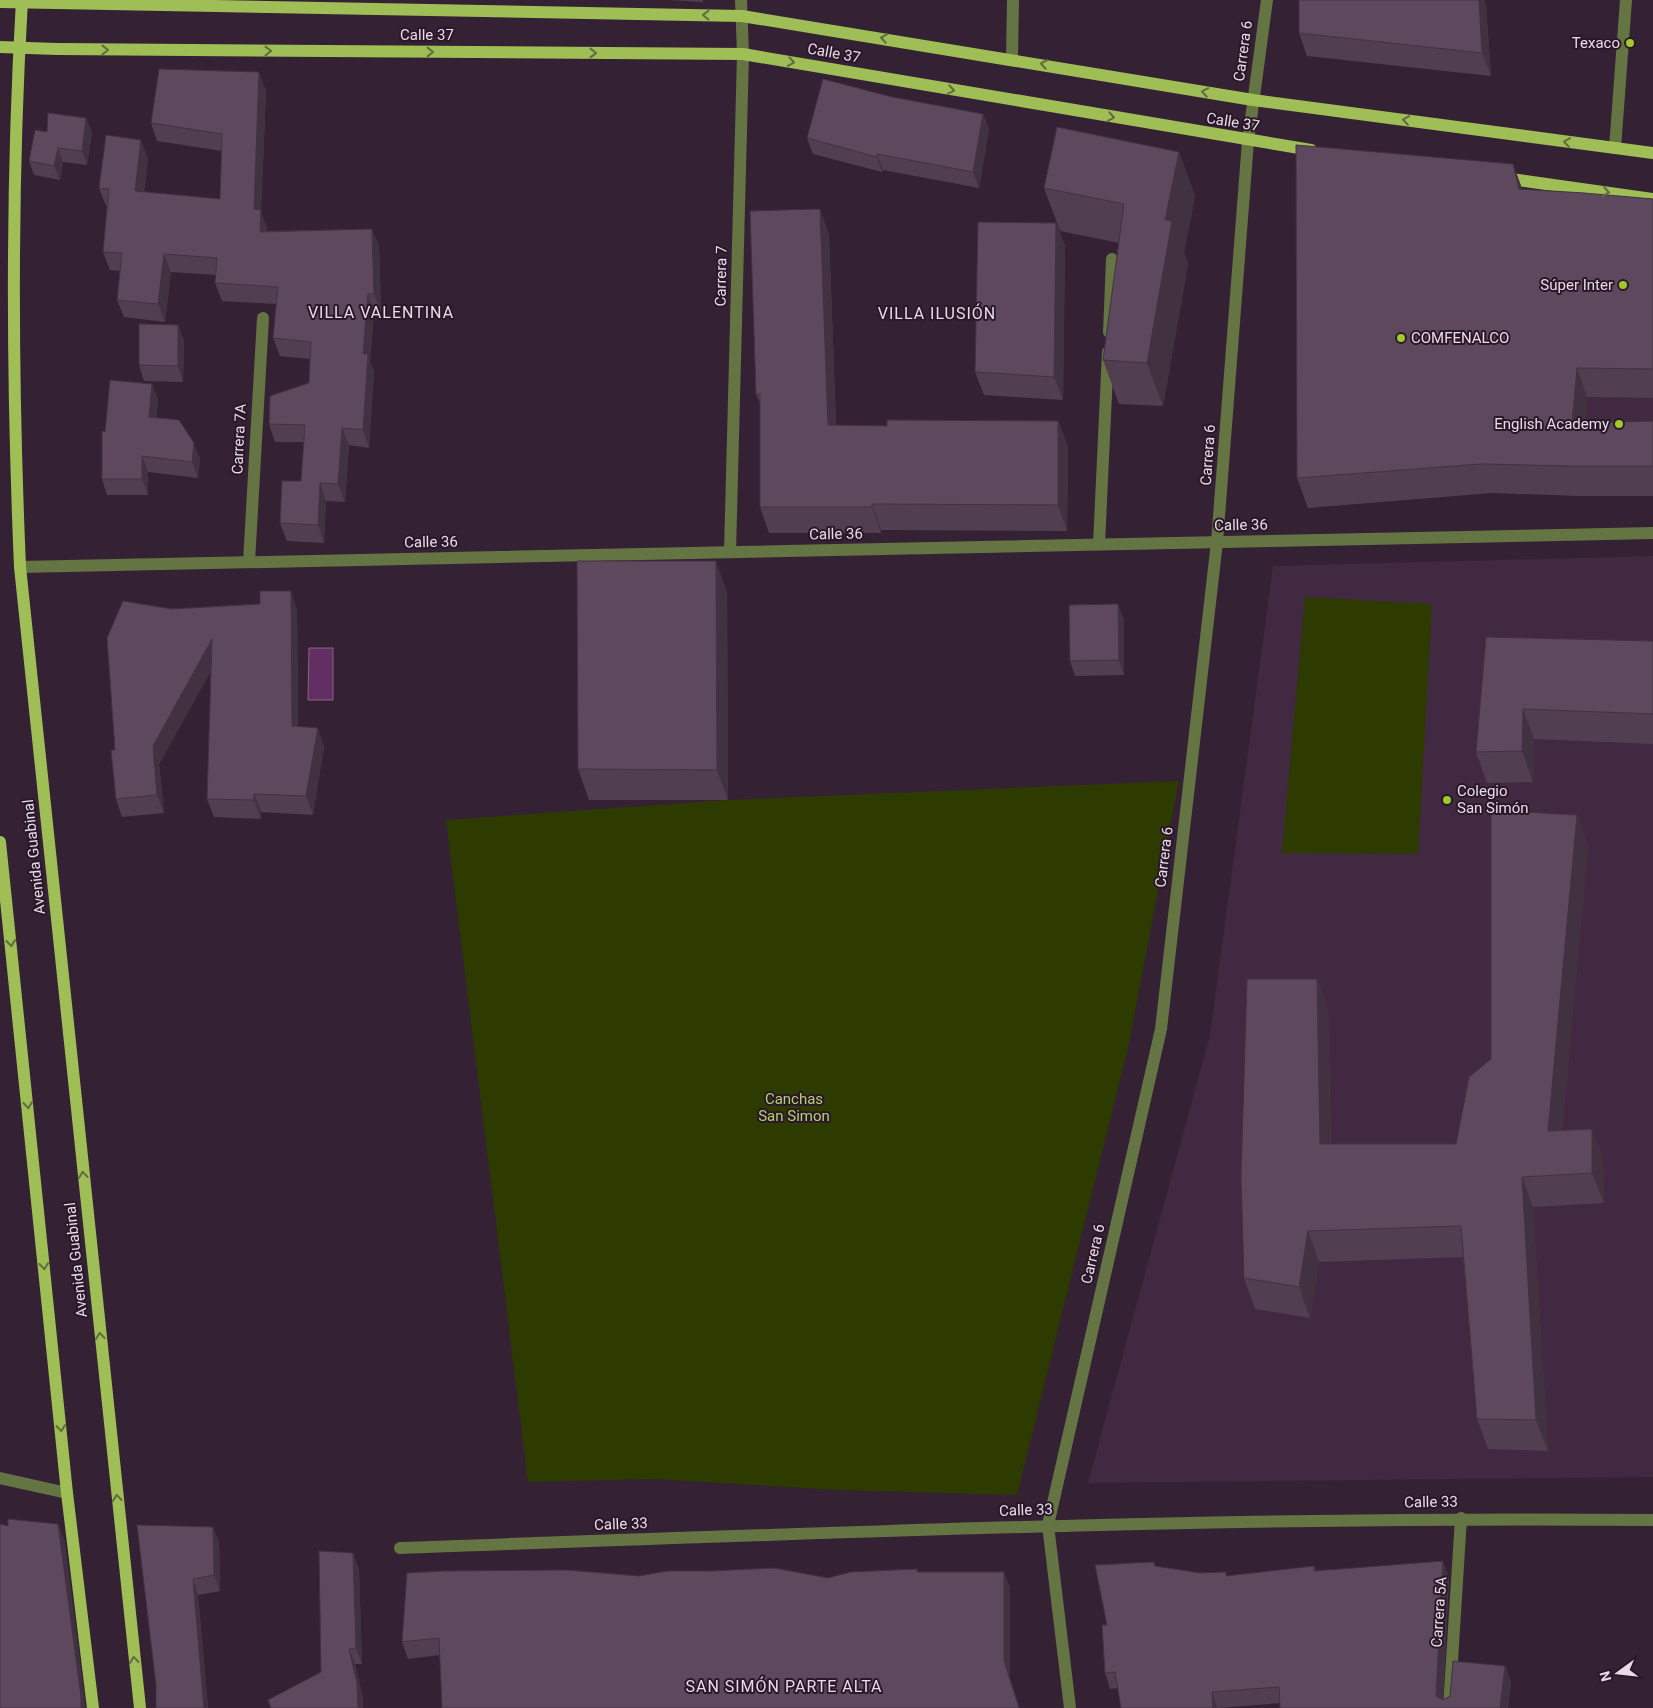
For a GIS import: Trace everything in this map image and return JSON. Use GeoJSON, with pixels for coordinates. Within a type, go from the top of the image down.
{"type":"FeatureCollection","features":[{"type":"Feature","properties":{"kind":"main road","name":"Avenida Guabinal"},"geometry":{"type":"LineString","coordinates":[[22,0],[17,93],[15,448],[20,567],[140,1708]]}},
{"type":"Feature","properties":{"kind":"main road","name":"Calle 37"},"geometry":{"type":"LineString","coordinates":[[0,2],[742,16],[1252,100],[1653,153]]}},
{"type":"Feature","properties":{"kind":"main road","name":"Calle 37"},"geometry":{"type":"LineString","coordinates":[[0,47],[743,54],[1248,141],[1324,152]]}},
{"type":"Feature","properties":{"kind":"main road"},"geometry":{"type":"LineString","coordinates":[[1487,176],[1653,199]]}},
{"type":"Feature","properties":{"kind":"main road"},"geometry":{"type":"LineString","coordinates":[[0,842],[67,1493],[93,1708]]}},
{"type":"Feature","properties":{"kind":"street","name":"Carrera 7"},"geometry":{"type":"LineString","coordinates":[[730,552],[743,54],[741,0]]}},
{"type":"Feature","properties":{"kind":"street"},"geometry":{"type":"LineString","coordinates":[[1012,59],[1013,0]]}},
{"type":"Feature","properties":{"kind":"street","name":"Carrera 6"},"geometry":{"type":"LineString","coordinates":[[1070,1708],[1048,1525],[1160,1029],[1217,542],[1248,141],[1252,100],[1267,0]]}},
{"type":"Feature","properties":{"kind":"street"},"geometry":{"type":"LineString","coordinates":[[1615,148],[1626,0]]}},
{"type":"Feature","properties":{"kind":"street"},"geometry":{"type":"LineString","coordinates":[[1099,544],[1112,259]]}},
{"type":"Feature","properties":{"kind":"street","name":"Carrera 7A"},"geometry":{"type":"LineString","coordinates":[[249,562],[263,318]]}},
{"type":"Feature","properties":{"kind":"street","name":"Calle 36"},"geometry":{"type":"LineString","coordinates":[[20,567],[1653,533]]}},
{"type":"Feature","properties":{"kind":"street"},"geometry":{"type":"LineString","coordinates":[[0,1478],[67,1493]]}},
{"type":"Feature","properties":{"kind":"street","name":"Calle 33"},"geometry":{"type":"LineString","coordinates":[[400,1548],[1048,1525],[1461,1518],[1653,1520]]}},
{"type":"Feature","properties":{"kind":"street","name":"Carrera 5A"},"geometry":{"type":"LineString","coordinates":[[1449,1708],[1461,1518]]}},
{"type":"Feature","properties":{"kind":"shaded area","name":"English Academy"},"geometry":{"type":"Polygon","coordinates":[[[1587,397],[1653,398],[1653,451],[1583,452],[1587,397]]]}},
{"type":"Feature","properties":{"kind":"shaded area","name":"Colegio San Simón"},"geometry":{"type":"Polygon","coordinates":[[[1653,556],[1653,1477],[1088,1483],[1210,1035],[1273,566],[1653,556]]]}},
{"type":"Feature","properties":{"kind":"shaded area"},"geometry":{"type":"Polygon","coordinates":[[[309,648],[333,648],[333,700],[308,700],[309,648]]]}},
{"type":"Feature","properties":{"kind":"green space"},"geometry":{"type":"Polygon","coordinates":[[[1305,597],[1432,604],[1418,854],[1282,853],[1305,597]]]}},
{"type":"Feature","properties":{"kind":"green space","name":"Canchas San Simon"},"geometry":{"type":"Polygon","coordinates":[[[1179,781],[1128,1048],[1017,1495],[837,1490],[655,1479],[528,1482],[446,820],[728,800],[1179,781]]]}},
{"type":"Feature","properties":{"kind":"building"},"geometry":{"type":"Polygon","coordinates":[[[1299,0],[1479,0],[1482,53],[1299,33],[1299,0]]]}},
{"type":"Feature","properties":{"kind":"building"},"geometry":{"type":"Polygon","coordinates":[[[159,69],[259,72],[254,209],[261,210],[260,232],[372,229],[374,294],[368,294],[363,354],[368,354],[363,430],[342,428],[338,484],[320,483],[318,525],[280,523],[282,481],[301,481],[305,425],[269,424],[270,396],[309,383],[311,342],[273,338],[278,287],[215,283],[217,258],[164,254],[158,304],[117,300],[122,253],[103,252],[109,189],[99,188],[106,135],[141,140],[135,191],[220,199],[222,134],[151,123],[159,69]]]}},
{"type":"Feature","properties":{"kind":"building"},"geometry":{"type":"Polygon","coordinates":[[[823,79],[892,97],[983,114],[973,172],[877,154],[877,157],[807,138],[823,79]]]}},
{"type":"Feature","properties":{"kind":"building"},"geometry":{"type":"Polygon","coordinates":[[[48,113],[86,118],[82,151],[58,148],[54,166],[29,161],[35,130],[47,132],[48,113]]]}},
{"type":"Feature","properties":{"kind":"building"},"geometry":{"type":"Polygon","coordinates":[[[1057,127],[1179,152],[1165,220],[1172,221],[1147,363],[1103,360],[1124,204],[1044,188],[1057,127]]]}},
{"type":"Feature","properties":{"kind":"building","name":"COMFENALCO"},"geometry":{"type":"Polygon","coordinates":[[[1296,145],[1513,164],[1519,189],[1653,199],[1653,369],[1577,368],[1572,423],[1653,421],[1653,466],[1481,464],[1297,478],[1296,145]]]}},
{"type":"Feature","properties":{"kind":"building"},"geometry":{"type":"Polygon","coordinates":[[[820,209],[828,425],[887,426],[887,420],[1058,421],[1058,505],[872,504],[872,507],[760,507],[760,394],[756,394],[750,211],[820,209]]]}},
{"type":"Feature","properties":{"kind":"building"},"geometry":{"type":"Polygon","coordinates":[[[978,222],[1056,223],[1054,377],[975,372],[978,222]]]}},
{"type":"Feature","properties":{"kind":"building"},"geometry":{"type":"Polygon","coordinates":[[[139,324],[178,325],[178,366],[139,365],[139,324]]]}},
{"type":"Feature","properties":{"kind":"building"},"geometry":{"type":"Polygon","coordinates":[[[110,380],[152,384],[149,417],[179,420],[194,443],[192,462],[142,456],[142,479],[102,479],[102,431],[105,432],[110,380]]]}},
{"type":"Feature","properties":{"kind":"building"},"geometry":{"type":"Polygon","coordinates":[[[577,561],[716,561],[717,770],[578,769],[577,561]]]}},
{"type":"Feature","properties":{"kind":"building"},"geometry":{"type":"Polygon","coordinates":[[[260,591],[291,591],[292,726],[318,728],[306,796],[254,794],[254,800],[207,799],[212,639],[153,746],[157,795],[116,799],[111,750],[115,750],[107,638],[123,601],[172,609],[260,604],[260,591]]]}},
{"type":"Feature","properties":{"kind":"building"},"geometry":{"type":"Polygon","coordinates":[[[1118,604],[1119,660],[1070,661],[1069,605],[1118,604]]]}},
{"type":"Feature","properties":{"kind":"building"},"geometry":{"type":"Polygon","coordinates":[[[1486,637],[1653,641],[1653,714],[1523,709],[1522,751],[1476,752],[1486,637]]]}},
{"type":"Feature","properties":{"kind":"building"},"geometry":{"type":"Polygon","coordinates":[[[1491,810],[1577,815],[1548,1131],[1592,1129],[1592,1173],[1522,1177],[1536,1420],[1477,1419],[1461,1226],[1308,1231],[1299,1287],[1244,1278],[1241,1177],[1247,979],[1317,979],[1320,1144],[1456,1144],[1469,1077],[1491,1059],[1491,810]]]}},
{"type":"Feature","properties":{"kind":"building"},"geometry":{"type":"Polygon","coordinates":[[[8,1519],[58,1524],[81,1708],[0,1708],[0,1524],[8,1526],[8,1519]]]}},
{"type":"Feature","properties":{"kind":"building"},"geometry":{"type":"Polygon","coordinates":[[[137,1525],[213,1527],[214,1575],[193,1579],[204,1708],[156,1708],[156,1685],[137,1525]]]}},
{"type":"Feature","properties":{"kind":"building"},"geometry":{"type":"Polygon","coordinates":[[[319,1551],[353,1553],[356,1648],[349,1649],[357,1683],[358,1708],[271,1708],[268,1700],[321,1672],[319,1551]]]}},
{"type":"Feature","properties":{"kind":"building"},"geometry":{"type":"Polygon","coordinates":[[[1443,1561],[1436,1696],[1443,1700],[1450,1696],[1453,1661],[1505,1666],[1500,1708],[1280,1708],[1279,1687],[1212,1692],[1213,1708],[1121,1708],[1115,1672],[1105,1673],[1102,1625],[1107,1625],[1095,1565],[1154,1562],[1155,1566],[1200,1573],[1226,1572],[1226,1576],[1314,1566],[1314,1571],[1443,1561]]]}},
{"type":"Feature","properties":{"kind":"building"},"geometry":{"type":"Polygon","coordinates":[[[774,1568],[828,1578],[851,1572],[917,1569],[917,1572],[1004,1572],[1004,1661],[1019,1708],[442,1708],[439,1638],[402,1642],[407,1573],[567,1570],[639,1576],[667,1571],[774,1568]]]}},
{"type":"Feature","properties":{"kind":"place","name":"Texaco"},"geometry":{"type":"Point","coordinates":[1630,43]}},
{"type":"Feature","properties":{"kind":"place","name":"Súper Inter"},"geometry":{"type":"Point","coordinates":[1623,285]}},
{"type":"Feature","properties":{"kind":"place","name":"COMFENALCO"},"geometry":{"type":"Point","coordinates":[1401,338]}},
{"type":"Feature","properties":{"kind":"place","name":"English Academy"},"geometry":{"type":"Point","coordinates":[1619,424]}},
{"type":"Feature","properties":{"kind":"place","name":"Colegio San Simón"},"geometry":{"type":"Point","coordinates":[1447,800]}},
{"type":"Feature","properties":{"kind":"district","name":"VILLA VALENTINA"},"geometry":{"type":"Point","coordinates":[381,312]}},
{"type":"Feature","properties":{"kind":"district","name":"VILLA ILUSIÓN"},"geometry":{"type":"Point","coordinates":[937,313]}},
{"type":"Feature","properties":{"kind":"district","name":"SAN SIMÓN PARTE ALTA"},"geometry":{"type":"Point","coordinates":[784,1686]}}]}
